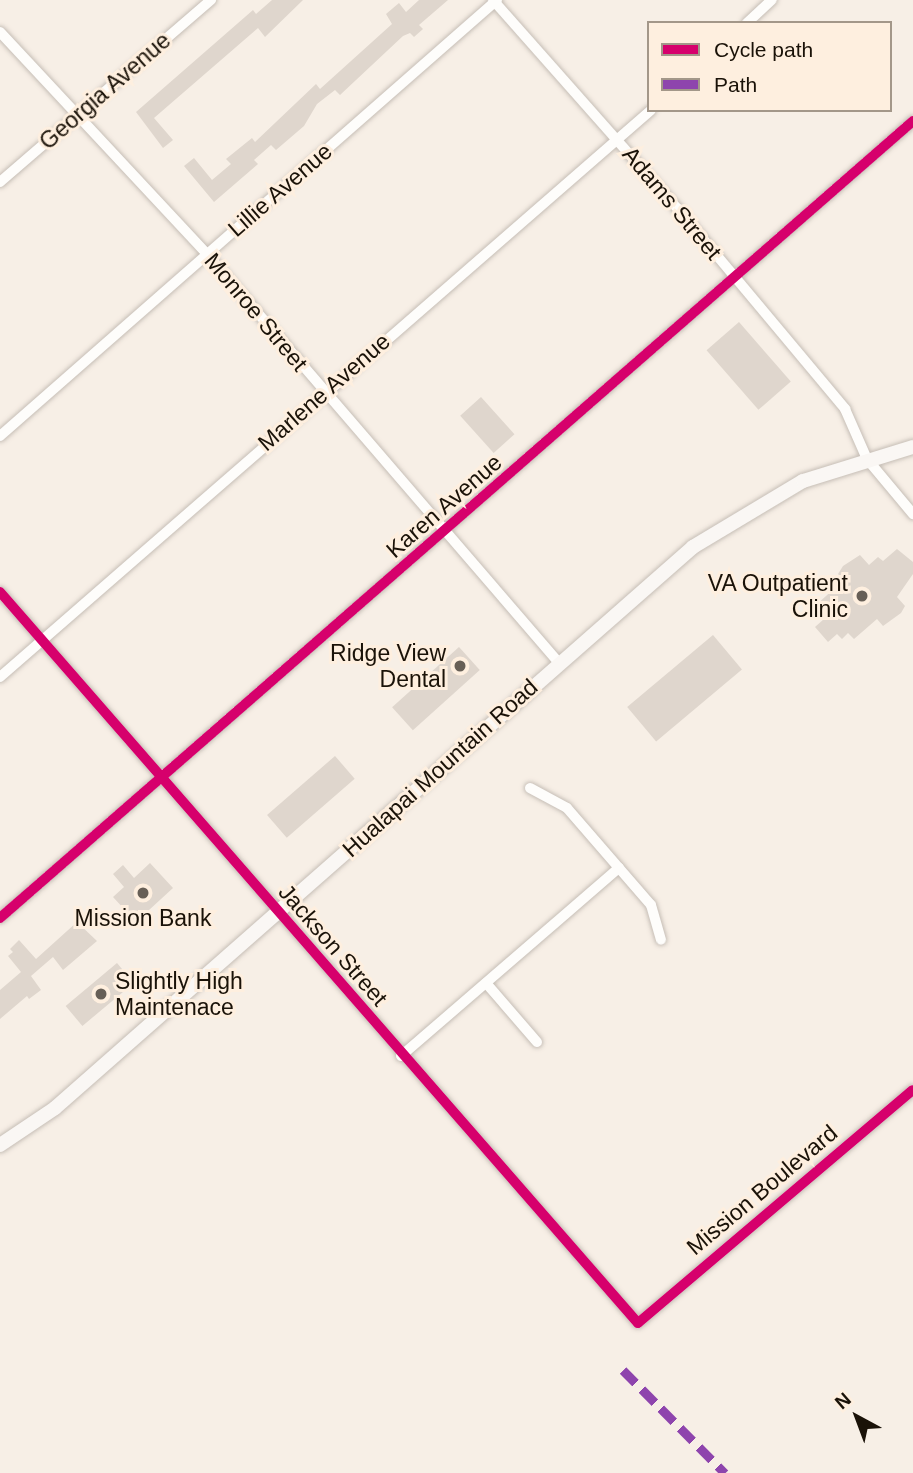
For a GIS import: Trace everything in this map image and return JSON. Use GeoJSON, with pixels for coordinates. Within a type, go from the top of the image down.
{"type":"FeatureCollection","features":[{"type":"Feature","properties":{"kind":"main road","name":"Hualapai Mountain Road"},"geometry":{"type":"LineString","coordinates":[[0,1145],[55,1108],[658,575],[726,523],[803,481],[867,459],[913,447]]}},
{"type":"Feature","properties":{"kind":"street","name":"Georgia Avenue"},"geometry":{"type":"LineString","coordinates":[[0,182],[211,0]]}},
{"type":"Feature","properties":{"kind":"street"},"geometry":{"type":"LineString","coordinates":[[749,21],[772,0]]}},
{"type":"Feature","properties":{"kind":"street","name":"Adams Street"},"geometry":{"type":"LineString","coordinates":[[495,1],[618,140],[845,409],[867,459],[913,514]]}},
{"type":"Feature","properties":{"kind":"street","name":"Lillie Avenue"},"geometry":{"type":"LineString","coordinates":[[0,436],[495,1]]}},
{"type":"Feature","properties":{"kind":"street","name":"Monroe Street"},"geometry":{"type":"LineString","coordinates":[[0,32],[79,113],[207,254],[445,534],[559,663]]}},
{"type":"Feature","properties":{"kind":"street","name":"Marlene Avenue"},"geometry":{"type":"LineString","coordinates":[[0,677],[324,392],[649,112]]}},
{"type":"Feature","properties":{"kind":"street","name":"Karen Avenue"},"geometry":{"type":"LineString","coordinates":[[0,918],[445,534],[913,121]]}},
{"type":"Feature","properties":{"kind":"street","name":"Jackson Street"},"geometry":{"type":"LineString","coordinates":[[0,592],[401,1056],[638,1323]]}},
{"type":"Feature","properties":{"kind":"street"},"geometry":{"type":"LineString","coordinates":[[530,788],[567,808],[651,905],[661,940]]}},
{"type":"Feature","properties":{"kind":"street"},"geometry":{"type":"LineString","coordinates":[[401,1056],[619,868]]}},
{"type":"Feature","properties":{"kind":"street"},"geometry":{"type":"LineString","coordinates":[[486,983],[537,1042]]}},
{"type":"Feature","properties":{"kind":"street","name":"Mission Boulevard"},"geometry":{"type":"LineString","coordinates":[[638,1323],[913,1090]]}},
{"type":"Feature","properties":{"kind":"building"},"geometry":{"type":"Polygon","coordinates":[[[272,0],[303,0],[265,37],[258,28],[154,118],[173,140],[163,148],[136,112],[253,10],[256,14],[272,0]]]}},
{"type":"Feature","properties":{"kind":"building"},"geometry":{"type":"Polygon","coordinates":[[[419,0],[448,0],[419,25],[423,29],[414,37],[410,33],[403,36],[340,95],[335,90],[317,104],[304,126],[276,150],[271,145],[254,160],[258,164],[214,202],[184,166],[194,158],[212,180],[231,164],[226,159],[252,138],[255,142],[316,84],[320,89],[392,24],[386,14],[399,3],[406,12],[419,0]]]}},
{"type":"Feature","properties":{"kind":"building"},"geometry":{"type":"Polygon","coordinates":[[[739,322],[791,382],[758,410],[707,350],[739,322]]]}},
{"type":"Feature","properties":{"kind":"building"},"geometry":{"type":"Polygon","coordinates":[[[481,397],[514,434],[494,453],[460,416],[481,397]]]}},
{"type":"Feature","properties":{"kind":"building","name":"VA Outpatient Clinic"},"geometry":{"type":"Polygon","coordinates":[[[897,549],[913,562],[913,574],[897,597],[905,606],[901,613],[883,626],[877,619],[854,639],[848,633],[842,639],[837,634],[828,642],[815,627],[824,619],[817,604],[844,580],[838,574],[843,566],[860,555],[869,565],[878,557],[883,561],[897,549]]]}},
{"type":"Feature","properties":{"kind":"building"},"geometry":{"type":"Polygon","coordinates":[[[713,635],[742,669],[656,741],[627,707],[713,635]]]}},
{"type":"Feature","properties":{"kind":"building"},"geometry":{"type":"Polygon","coordinates":[[[459,647],[480,670],[413,730],[392,707],[459,647]]]}},
{"type":"Feature","properties":{"kind":"building"},"geometry":{"type":"Polygon","coordinates":[[[335,756],[355,779],[287,838],[267,815],[335,756]]]}},
{"type":"Feature","properties":{"kind":"building","name":"Mission Bank"},"geometry":{"type":"Polygon","coordinates":[[[150,863],[173,888],[136,922],[113,897],[124,887],[113,874],[123,865],[134,878],[150,863]]]}},
{"type":"Feature","properties":{"kind":"building"},"geometry":{"type":"Polygon","coordinates":[[[77,922],[97,941],[63,970],[53,957],[31,976],[41,990],[29,999],[27,996],[0,1019],[0,990],[21,972],[8,956],[13,952],[10,949],[19,940],[36,959],[77,922]]]}},
{"type":"Feature","properties":{"kind":"building"},"geometry":{"type":"Polygon","coordinates":[[[117,963],[134,983],[82,1026],[66,1006],[117,963]]]}},
{"type":"Feature","properties":{"kind":"marked path"},"geometry":{"type":"LineString","coordinates":[[623,1370],[725,1473]]}},
{"type":"Feature","properties":{"kind":"cycle path"},"geometry":{"type":"LineString","coordinates":[[0,918],[913,121]]}},
{"type":"Feature","properties":{"kind":"cycle path"},"geometry":{"type":"LineString","coordinates":[[0,592],[638,1323],[913,1090]]}},
{"type":"Feature","properties":{"kind":"place","name":"VA Outpatient Clinic"},"geometry":{"type":"Point","coordinates":[862,596]}},
{"type":"Feature","properties":{"kind":"place","name":"Ridge View Dental"},"geometry":{"type":"Point","coordinates":[460,666]}},
{"type":"Feature","properties":{"kind":"place","name":"Mission Bank"},"geometry":{"type":"Point","coordinates":[143,893]}},
{"type":"Feature","properties":{"kind":"place","name":"Slightly High Maintenace"},"geometry":{"type":"Point","coordinates":[101,994]}}]}
